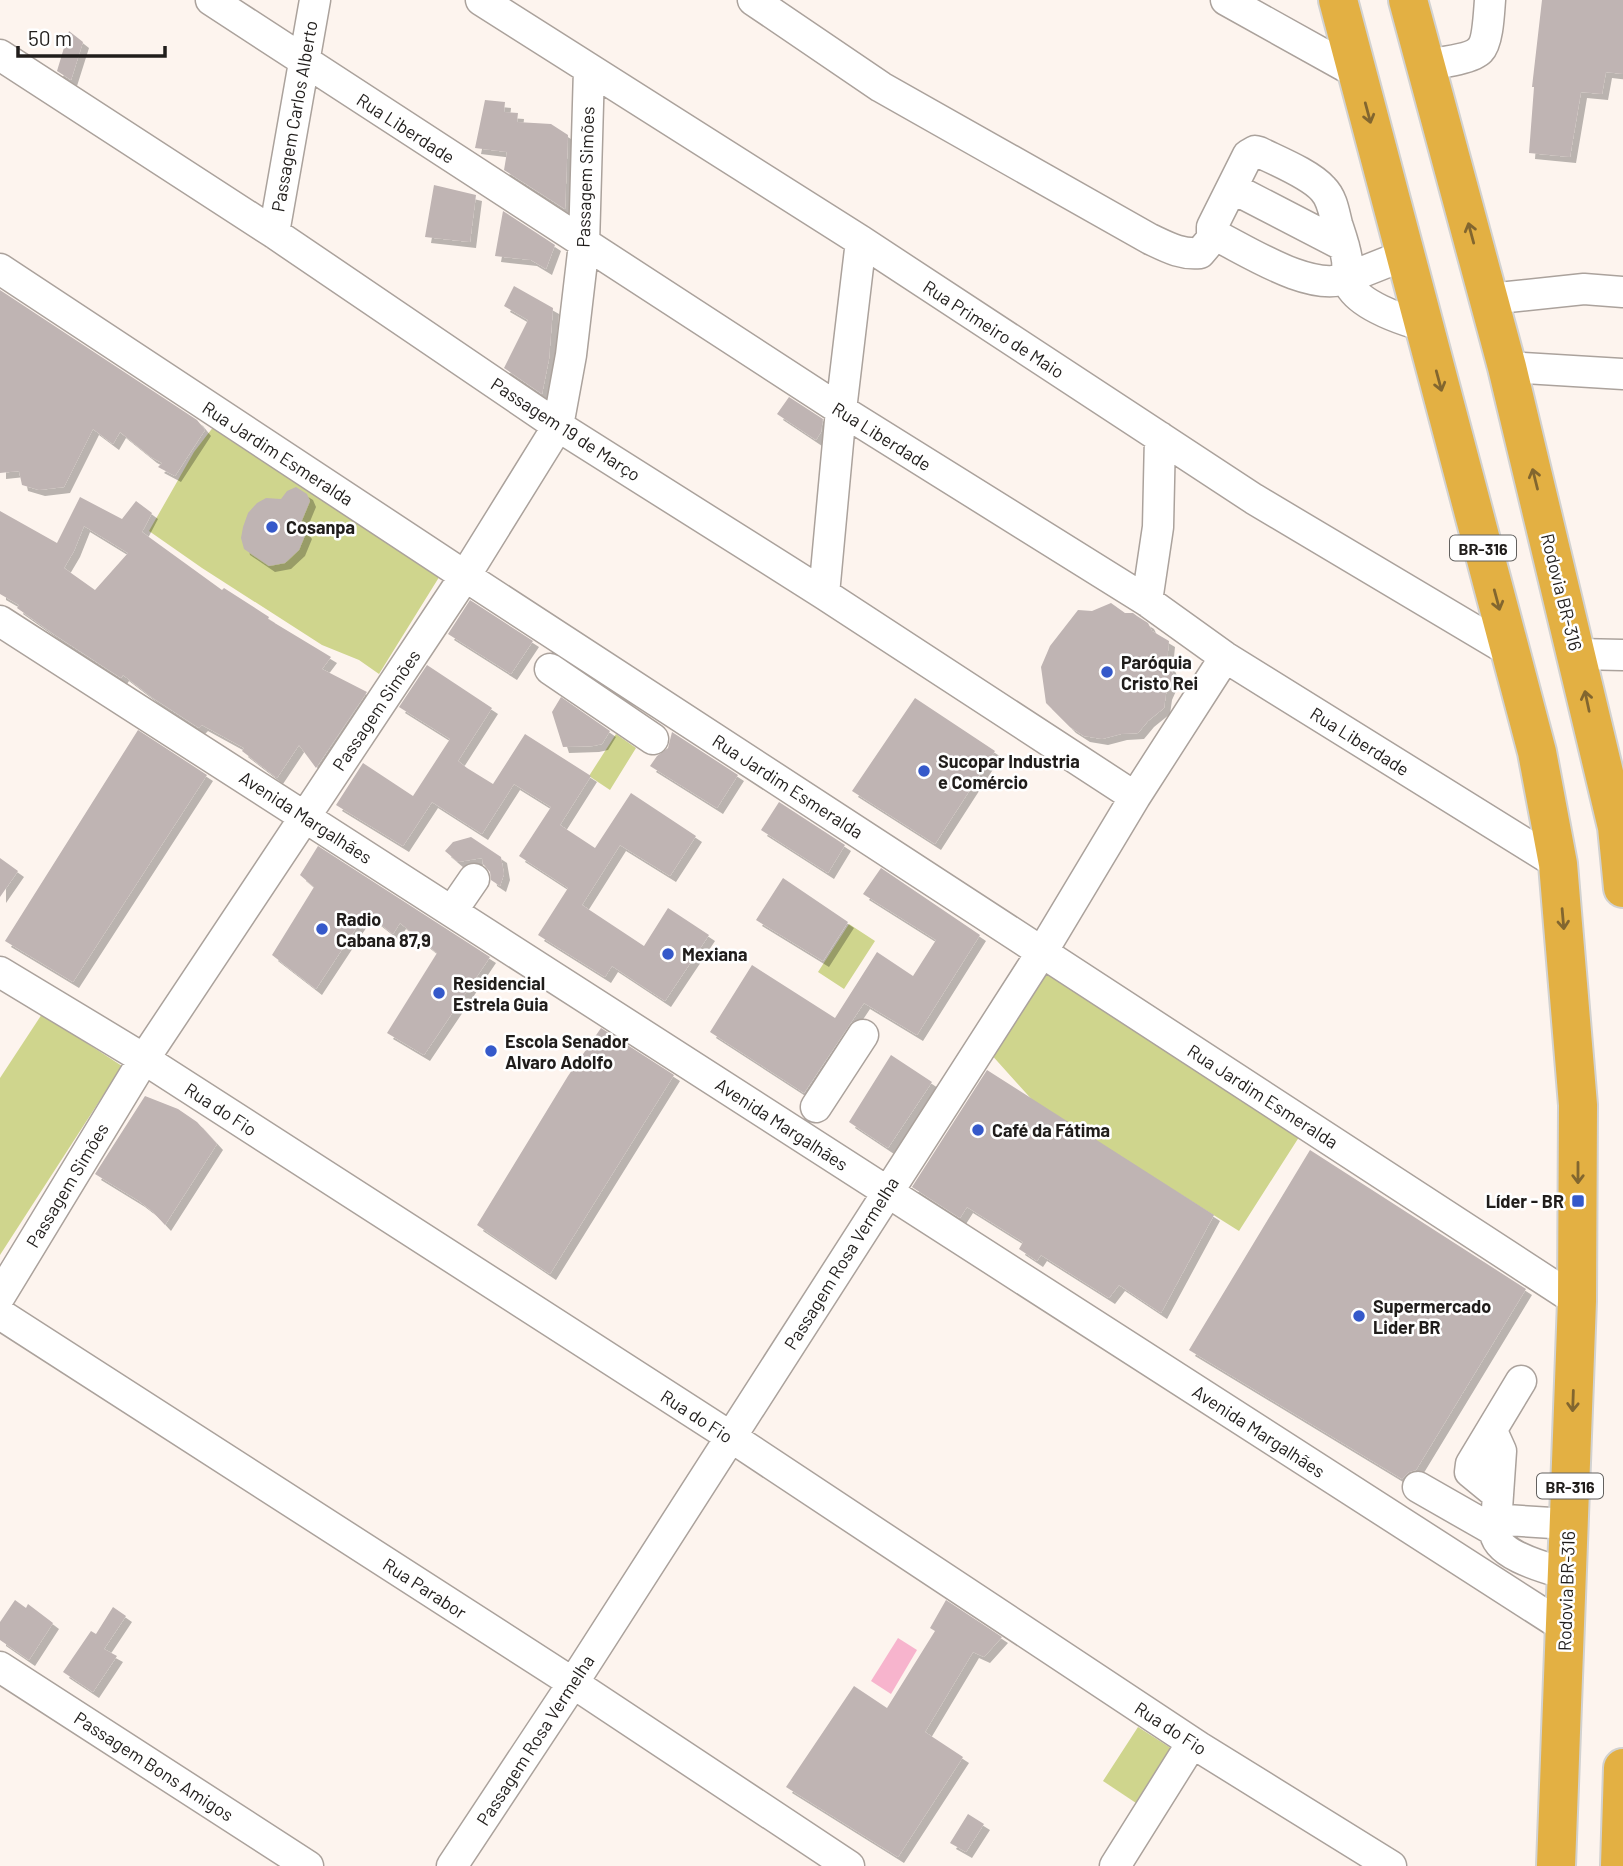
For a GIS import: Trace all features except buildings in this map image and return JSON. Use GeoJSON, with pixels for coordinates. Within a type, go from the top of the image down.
{"type":"FeatureCollection","features":[{"type":"Feature","properties":{"kind":"highway","name":"BR-316"},"geometry":{"type":"LineString","coordinates":[[1338,0],[1537,752],[1558,864]]}},
{"type":"Feature","properties":{"kind":"highway","name":"Rodovia BR-316"},"geometry":{"type":"LineString","coordinates":[[1408,0],[1507,367],[1577,654],[1610,747],[1620,827],[1623,888]]}},
{"type":"Feature","properties":{"kind":"highway","name":"Rodovia BR-316"},"geometry":{"type":"LineString","coordinates":[[1556,1866],[1577,1301],[1578,1105],[1558,864]]}},
{"type":"Feature","properties":{"kind":"highway"},"geometry":{"type":"LineString","coordinates":[[1562,1682],[1581,1745],[1577,1866]]}},
{"type":"Feature","properties":{"kind":"highway"},"geometry":{"type":"LineString","coordinates":[[1620,1866],[1623,1768]]}},
{"type":"Feature","properties":{"kind":"street","name":"Rua Liberdade"},"geometry":{"type":"LineString","coordinates":[[211,0],[841,410],[1147,601],[1225,657],[1558,864]]}},
{"type":"Feature","properties":{"kind":"street","name":"Passagem Carlos Alberto"},"geometry":{"type":"LineString","coordinates":[[274,233],[314,0]]}},
{"type":"Feature","properties":{"kind":"street","name":"Rua Primeiro de Maio"},"geometry":{"type":"LineString","coordinates":[[481,0],[861,241],[1254,499],[1511,652]]}},
{"type":"Feature","properties":{"kind":"street"},"geometry":{"type":"LineString","coordinates":[[753,0],[902,99],[1150,239],[1172,250],[1188,254],[1200,253],[1215,235]]}},
{"type":"Feature","properties":{"kind":"street"},"geometry":{"type":"LineString","coordinates":[[1226,0],[1357,73]]}},
{"type":"Feature","properties":{"kind":"street"},"geometry":{"type":"LineString","coordinates":[[1425,65],[1466,57],[1481,50],[1485,42],[1490,0]]}},
{"type":"Feature","properties":{"kind":"street","name":"Passagem 19 de Março"},"geometry":{"type":"LineString","coordinates":[[0,55],[274,233],[558,426],[824,594],[1135,797]]}},
{"type":"Feature","properties":{"kind":"street","name":"Passagem Simões"},"geometry":{"type":"LineString","coordinates":[[0,1296],[144,1059],[466,576],[558,426],[571,355],[584,244],[589,69]]}},
{"type":"Feature","properties":{"kind":"street"},"geometry":{"type":"LineString","coordinates":[[1405,255],[1347,278],[1331,282],[1308,278],[1215,235],[1212,227],[1248,155],[1259,152],[1322,187],[1330,199],[1344,246],[1347,278],[1353,290],[1367,302],[1403,320],[1424,326]]}},
{"type":"Feature","properties":{"kind":"street"},"geometry":{"type":"LineString","coordinates":[[1232,188],[1344,246]]}},
{"type":"Feature","properties":{"kind":"street"},"geometry":{"type":"LineString","coordinates":[[824,594],[841,410],[861,241]]}},
{"type":"Feature","properties":{"kind":"street","name":"Rua Jardim Esmeralda"},"geometry":{"type":"LineString","coordinates":[[0,269],[1577,1301]]}},
{"type":"Feature","properties":{"kind":"street"},"geometry":{"type":"LineString","coordinates":[[1489,299],[1584,289],[1623,292]]}},
{"type":"Feature","properties":{"kind":"street"},"geometry":{"type":"LineString","coordinates":[[1507,367],[1623,374]]}},
{"type":"Feature","properties":{"kind":"street"},"geometry":{"type":"LineString","coordinates":[[1147,601],[1158,527],[1160,438]]}},
{"type":"Feature","properties":{"kind":"street","name":"Avenida Margalhães"},"geometry":{"type":"LineString","coordinates":[[0,621],[1564,1628]]}},
{"type":"Feature","properties":{"kind":"street"},"geometry":{"type":"LineString","coordinates":[[1577,654],[1623,655]]}},
{"type":"Feature","properties":{"kind":"street","name":"Passagem Rosa Vermelha"},"geometry":{"type":"LineString","coordinates":[[452,1866],[573,1683],[1042,952],[1135,797],[1225,657]]}},
{"type":"Feature","properties":{"kind":"street"},"geometry":{"type":"LineString","coordinates":[[550,669],[653,739]]}},
{"type":"Feature","properties":{"kind":"street"},"geometry":{"type":"LineString","coordinates":[[452,911],[474,879]]}},
{"type":"Feature","properties":{"kind":"street","name":"Rua do Fio"},"geometry":{"type":"LineString","coordinates":[[0,972],[144,1059],[730,1437],[1192,1743],[1391,1866]]}},
{"type":"Feature","properties":{"kind":"street"},"geometry":{"type":"LineString","coordinates":[[816,1107],[863,1035]]}},
{"type":"Feature","properties":{"kind":"street","name":"Rua Parabor"},"geometry":{"type":"LineString","coordinates":[[0,1314],[573,1683],[849,1866]]}},
{"type":"Feature","properties":{"kind":"street"},"geometry":{"type":"LineString","coordinates":[[1521,1381],[1471,1464],[1470,1472],[1498,1495],[1495,1531],[1498,1544],[1522,1559],[1566,1574]]}},
{"type":"Feature","properties":{"kind":"street"},"geometry":{"type":"LineString","coordinates":[[1418,1487],[1495,1531]]}},
{"type":"Feature","properties":{"kind":"street"},"geometry":{"type":"LineString","coordinates":[[1495,1531],[1506,1520],[1568,1524]]}},
{"type":"Feature","properties":{"kind":"street","name":"Passagem Bons Amigos"},"geometry":{"type":"LineString","coordinates":[[0,1667],[308,1866]]}},
{"type":"Feature","properties":{"kind":"street"},"geometry":{"type":"LineString","coordinates":[[1115,1866],[1192,1743]]}},
{"type":"Feature","properties":{"kind":"green space"},"geometry":{"type":"Polygon","coordinates":[[[214,426],[233,442],[265,456],[446,566],[379,674],[359,660],[322,645],[149,531],[194,452],[214,426]]]}},
{"type":"Feature","properties":{"kind":"green space"},"geometry":{"type":"Polygon","coordinates":[[[616,734],[636,748],[610,790],[589,776],[616,734]]]}},
{"type":"Feature","properties":{"kind":"green space"},"geometry":{"type":"Polygon","coordinates":[[[849,924],[875,941],[844,989],[818,972],[849,924]]]}},
{"type":"Feature","properties":{"kind":"green space"},"geometry":{"type":"Polygon","coordinates":[[[1044,964],[1301,1134],[1239,1231],[1035,1103],[989,1052],[1044,964]]]}},
{"type":"Feature","properties":{"kind":"green space"},"geometry":{"type":"Polygon","coordinates":[[[42,1014],[122,1066],[0,1255],[0,1078],[42,1014]]]}},
{"type":"Feature","properties":{"kind":"green space"},"geometry":{"type":"Polygon","coordinates":[[[1138,1727],[1177,1752],[1142,1807],[1103,1781],[1138,1727]]]}},
{"type":"Feature","properties":{"kind":"shaded area"},"geometry":{"type":"Polygon","coordinates":[[[898,1638],[917,1650],[891,1694],[871,1681],[898,1638]]]}},
{"type":"Feature","properties":{"kind":"place","name":"Cosanpa"},"geometry":{"type":"Point","coordinates":[272,527]}},
{"type":"Feature","properties":{"kind":"place","name":"Paróquia Cristo Rei"},"geometry":{"type":"Point","coordinates":[1107,672]}},
{"type":"Feature","properties":{"kind":"place","name":"Sucopar Industria e Comércio"},"geometry":{"type":"Point","coordinates":[924,771]}},
{"type":"Feature","properties":{"kind":"place","name":"Radio Cabana 87,9"},"geometry":{"type":"Point","coordinates":[322,929]}},
{"type":"Feature","properties":{"kind":"place","name":"Mexiana"},"geometry":{"type":"Point","coordinates":[668,954]}},
{"type":"Feature","properties":{"kind":"place","name":"Residencial Estrela Guia"},"geometry":{"type":"Point","coordinates":[439,993]}},
{"type":"Feature","properties":{"kind":"place","name":"Escola Senador Alvaro Adolfo"},"geometry":{"type":"Point","coordinates":[491,1051]}},
{"type":"Feature","properties":{"kind":"place","name":"Café da Fátima"},"geometry":{"type":"Point","coordinates":[978,1130]}},
{"type":"Feature","properties":{"kind":"place","name":"Líder - BR"},"geometry":{"type":"Point","coordinates":[1578,1201]}},
{"type":"Feature","properties":{"kind":"place","name":"Supermercado Lider BR"},"geometry":{"type":"Point","coordinates":[1359,1316]}}]}
